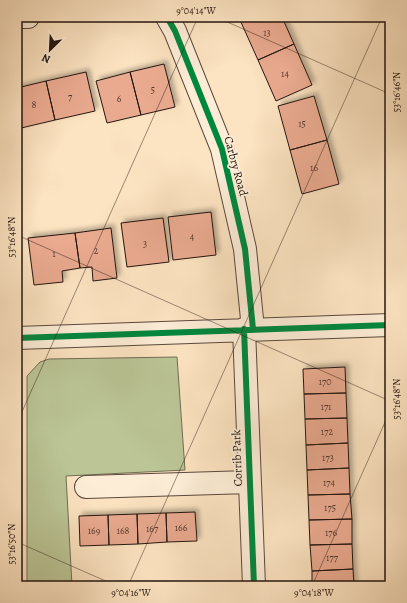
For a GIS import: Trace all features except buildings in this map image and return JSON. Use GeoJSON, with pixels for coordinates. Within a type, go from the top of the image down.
{"type":"FeatureCollection","features":[{"type":"Feature","properties":{"kind":"street"},"geometry":{"type":"LineString","coordinates":[[20,17],[28,17]]}},
{"type":"Feature","properties":{"kind":"street","name":"Carbry Road"},"geometry":{"type":"LineString","coordinates":[[167,17],[175,31],[222,149],[245,249],[248,329]]}},
{"type":"Feature","properties":{"kind":"street"},"geometry":{"type":"LineString","coordinates":[[17,338],[390,325]]}},
{"type":"Feature","properties":{"kind":"street","name":"Corrib Park"},"geometry":{"type":"LineString","coordinates":[[248,329],[249,482],[254,586]]}},
{"type":"Feature","properties":{"kind":"street","name":"Corrib Park"},"geometry":{"type":"LineString","coordinates":[[86,487],[249,482]]}},
{"type":"Feature","properties":{"kind":"green space"},"geometry":{"type":"Polygon","coordinates":[[[177,357],[185,470],[66,476],[72,586],[27,586],[27,376],[40,362],[49,359],[177,357]]]}},
{"type":"Feature","properties":{"kind":"cycle path"},"geometry":{"type":"LineString","coordinates":[[167,17],[175,31],[222,149],[245,249],[253,329]]}},
{"type":"Feature","properties":{"kind":"cycle path"},"geometry":{"type":"LineString","coordinates":[[17,338],[390,325]]}},
{"type":"Feature","properties":{"kind":"cycle path"},"geometry":{"type":"LineString","coordinates":[[244,329],[254,586]]}}]}
